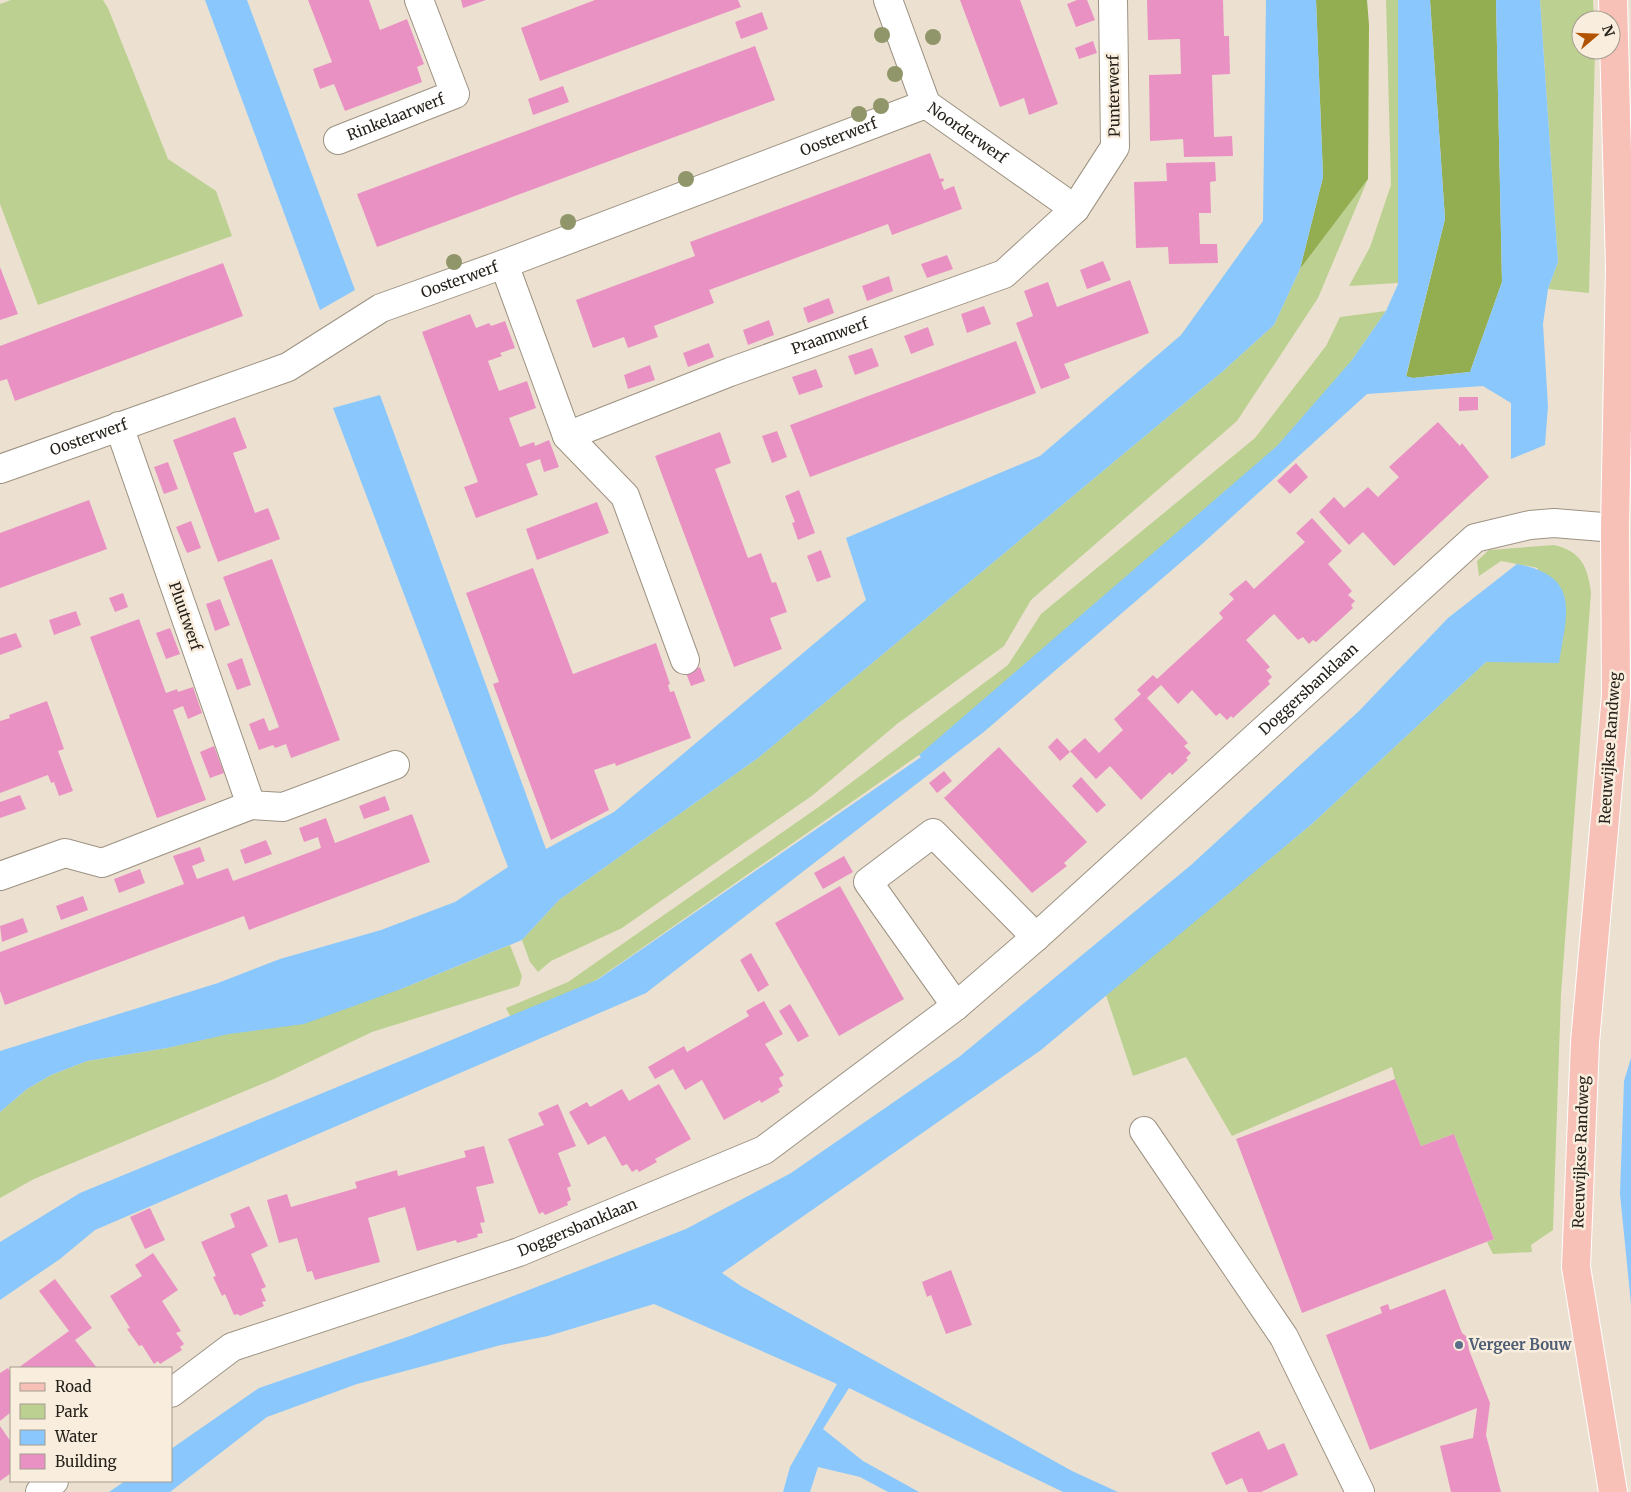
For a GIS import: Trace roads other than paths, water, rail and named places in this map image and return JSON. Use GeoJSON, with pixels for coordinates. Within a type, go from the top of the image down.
{"type":"FeatureCollection","features":[{"type":"Feature","properties":{"kind":"main road","name":"Reeuwijkse Randweg"},"geometry":{"type":"LineString","coordinates":[[1613,0],[1620,268],[1615,528],[1616,695],[1585,1042],[1576,1267],[1613,1492]]}},
{"type":"Feature","properties":{"kind":"street","name":"Rinkelaarwerf"},"geometry":{"type":"LineString","coordinates":[[338,140],[455,94],[419,0]]}},
{"type":"Feature","properties":{"kind":"street","name":"Noorderwerf"},"geometry":{"type":"LineString","coordinates":[[888,0],[926,104],[1075,209]]}},
{"type":"Feature","properties":{"kind":"street","name":"Punterwerf"},"geometry":{"type":"LineString","coordinates":[[1075,209],[1115,147],[1113,0]]}},
{"type":"Feature","properties":{"kind":"street","name":"Oosterwerf"},"geometry":{"type":"LineString","coordinates":[[0,469],[288,367],[381,308],[504,264],[926,104]]}},
{"type":"Feature","properties":{"kind":"street","name":"Praamwerf"},"geometry":{"type":"LineString","coordinates":[[567,436],[730,372],[1004,274],[1075,209]]}},
{"type":"Feature","properties":{"kind":"street"},"geometry":{"type":"LineString","coordinates":[[504,264],[567,436],[625,496],[685,660]]}},
{"type":"Feature","properties":{"kind":"street","name":"Pluutwerf"},"geometry":{"type":"LineString","coordinates":[[119,426],[251,805]]}},
{"type":"Feature","properties":{"kind":"street","name":"Doggersbanklaan"},"geometry":{"type":"LineString","coordinates":[[172,1391],[232,1347],[519,1252],[764,1150],[956,1006],[1036,937],[1475,538],[1530,525],[1554,523],[1615,528]]}},
{"type":"Feature","properties":{"kind":"street"},"geometry":{"type":"LineString","coordinates":[[0,876],[65,852],[102,863],[251,805],[283,807],[395,765]]}},
{"type":"Feature","properties":{"kind":"street"},"geometry":{"type":"LineString","coordinates":[[956,1006],[868,882],[933,832],[1036,937]]}},
{"type":"Feature","properties":{"kind":"street"},"geometry":{"type":"LineString","coordinates":[[1144,1131],[1284,1337],[1360,1492]]}},
{"type":"Feature","properties":{"kind":"street"},"geometry":{"type":"LineString","coordinates":[[40,1492],[53,1482]]}},
{"type":"Feature","properties":{"kind":"water"},"geometry":{"type":"Polygon","coordinates":[[[205,0],[247,0],[355,290],[320,310],[205,0]]]}},
{"type":"Feature","properties":{"kind":"water"},"geometry":{"type":"Polygon","coordinates":[[[1266,0],[1316,0],[1323,177],[1300,269],[1274,325],[1222,372],[758,758],[559,900],[522,940],[401,989],[304,1024],[229,1034],[167,1048],[87,1061],[51,1075],[27,1089],[0,1112],[0,1051],[218,983],[280,959],[381,930],[455,902],[508,867],[333,408],[380,395],[546,849],[614,812],[866,600],[846,538],[1040,456],[1181,335],[1263,221],[1266,0]]]}},
{"type":"Feature","properties":{"kind":"water"},"geometry":{"type":"Polygon","coordinates":[[[1398,0],[1430,0],[1445,219],[1406,376],[1413,378],[1470,372],[1502,282],[1496,0],[1540,0],[1558,262],[1548,289],[1543,324],[1548,406],[1545,445],[1511,459],[1511,403],[1483,386],[1367,394],[1201,545],[985,731],[646,993],[95,1230],[60,1259],[0,1300],[0,1242],[80,1193],[597,980],[921,757],[919,755],[1277,446],[1352,360],[1386,311],[1398,284],[1398,0]]]}},
{"type":"Feature","properties":{"kind":"water"},"geometry":{"type":"Polygon","coordinates":[[[1517,564],[1538,570],[1552,577],[1561,587],[1565,599],[1565,628],[1559,663],[1486,662],[1313,823],[1041,1050],[722,1273],[741,1286],[1072,1471],[1118,1492],[1063,1492],[849,1388],[823,1429],[863,1461],[919,1492],[888,1492],[860,1477],[818,1467],[810,1492],[783,1492],[790,1467],[837,1384],[654,1304],[548,1336],[501,1345],[357,1384],[267,1417],[170,1492],[109,1492],[124,1482],[172,1482],[172,1448],[259,1388],[410,1336],[686,1229],[791,1173],[959,1057],[1191,865],[1359,711],[1448,618],[1517,564]]]}},
{"type":"Feature","properties":{"kind":"water"},"geometry":{"type":"Polygon","coordinates":[[[1631,1058],[1631,1304],[1620,1194],[1624,1081],[1631,1058]]]}},
{"type":"Feature","properties":{"kind":"place","name":"Vergeer Bouw"},"geometry":{"type":"Point","coordinates":[1459,1345]}}]}
